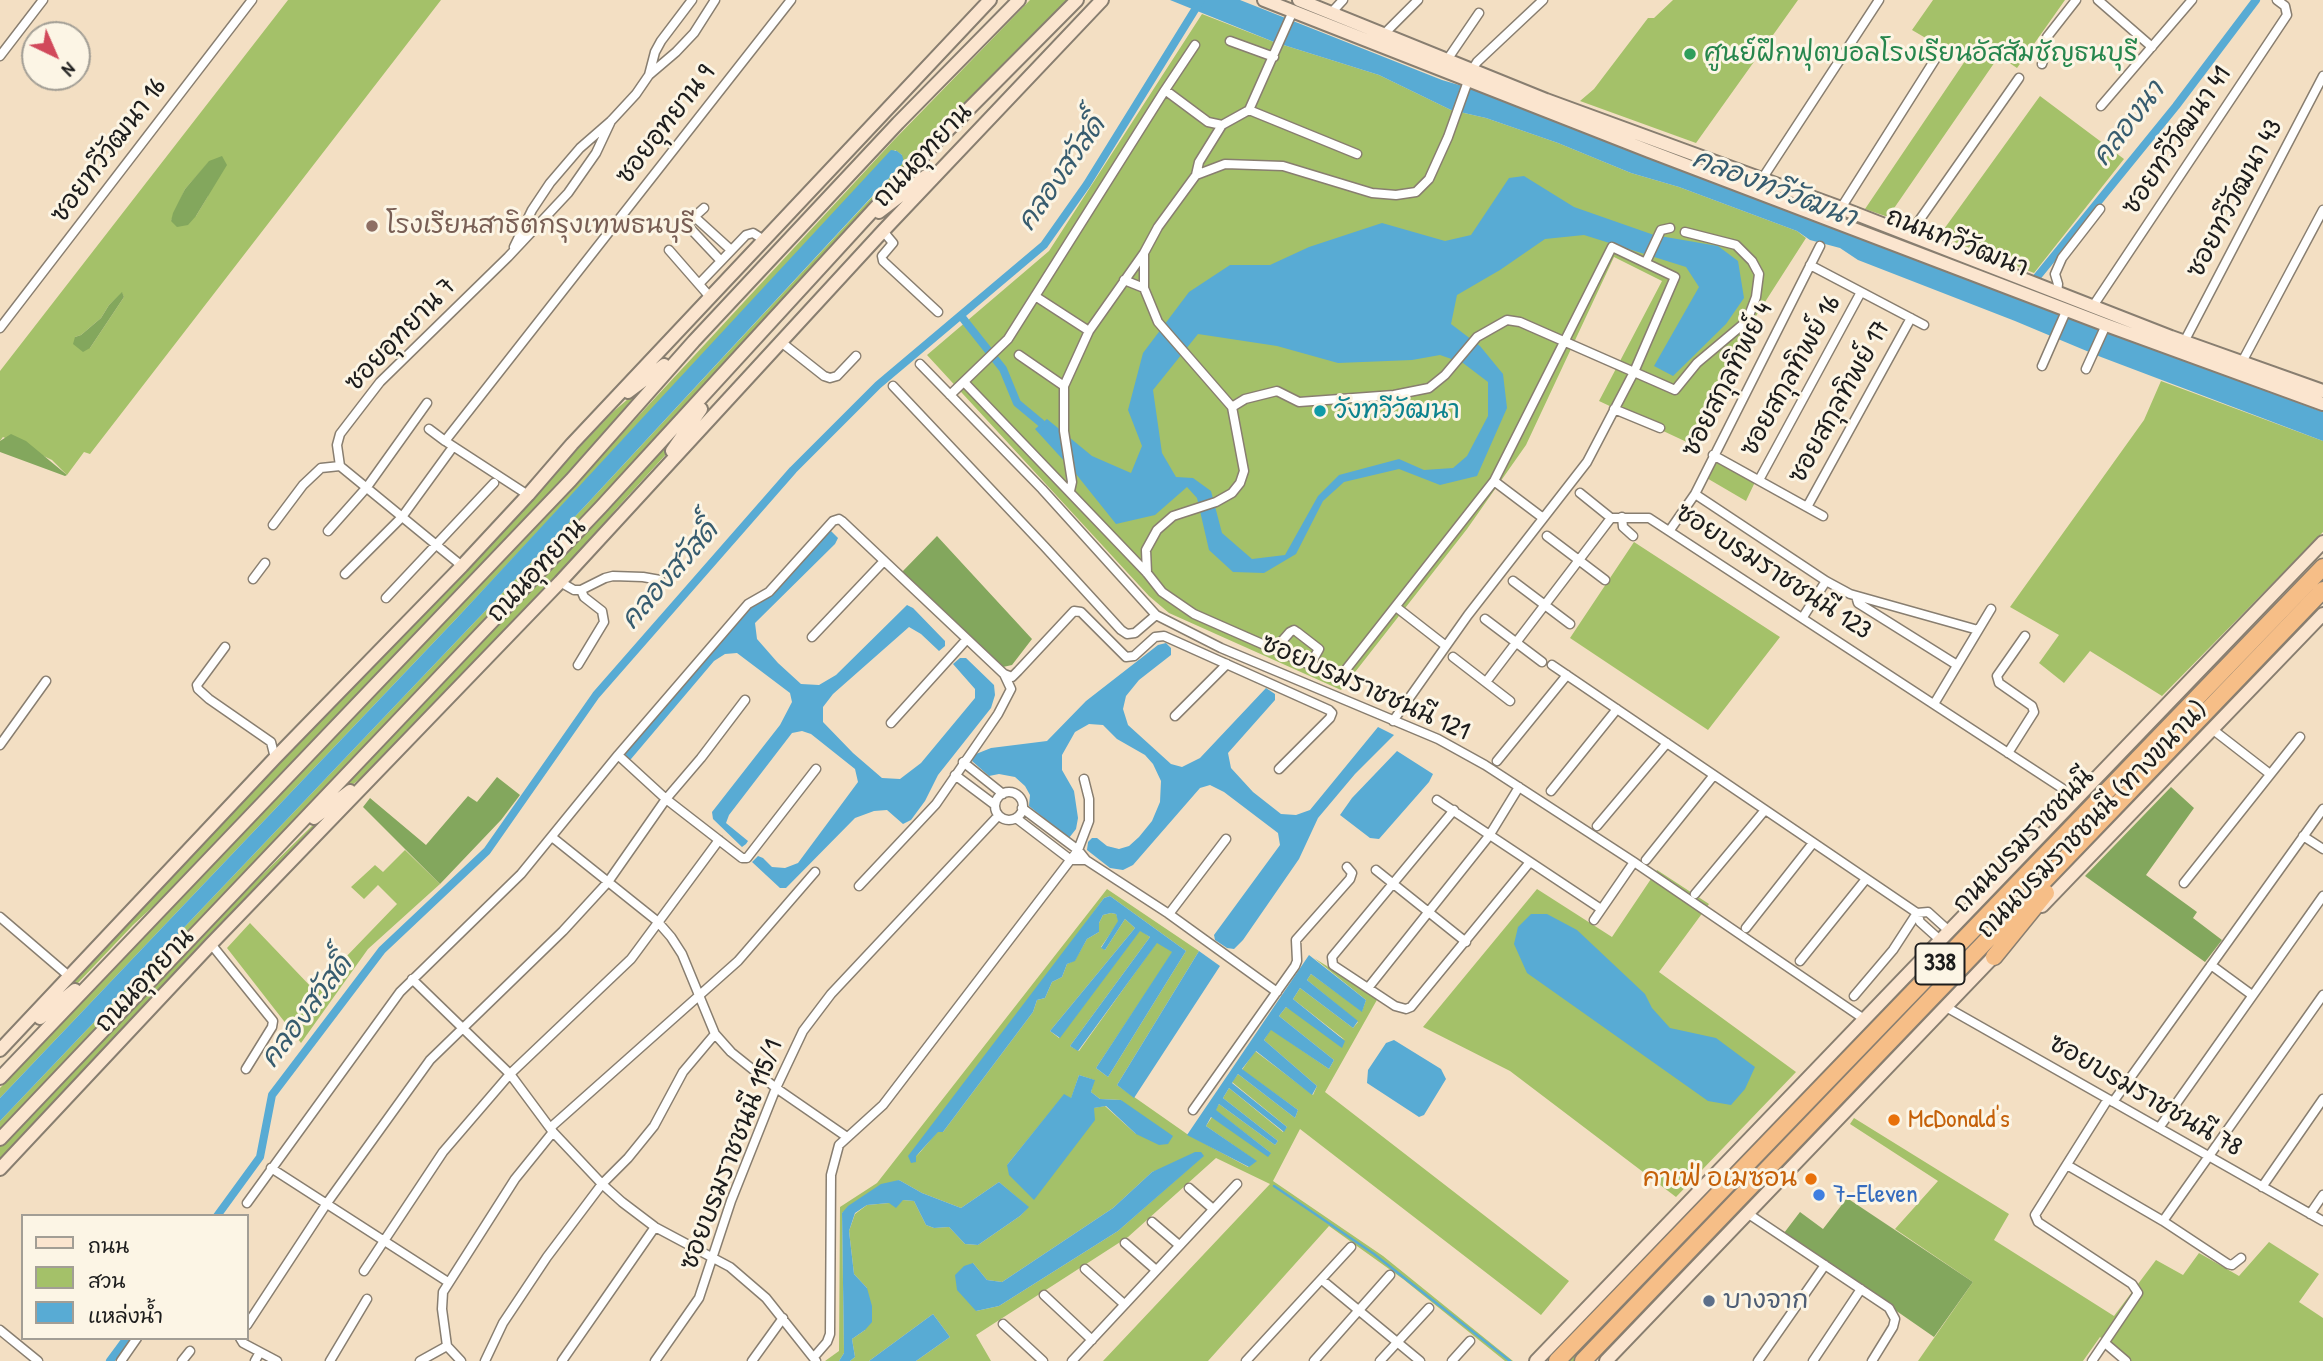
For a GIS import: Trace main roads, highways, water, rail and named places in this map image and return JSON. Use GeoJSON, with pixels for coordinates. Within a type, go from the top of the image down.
{"type":"FeatureCollection","features":[{"type":"Feature","properties":{"kind":"highway","name":"ถนนบรมราชชนนี"},"geometry":{"type":"LineString","coordinates":[[1557,1361],[2323,566]]}},
{"type":"Feature","properties":{"kind":"highway","name":"ถนนบรมราชชนนี"},"geometry":{"type":"LineString","coordinates":[[1583,1361],[2323,590]]}},
{"type":"Feature","properties":{"kind":"highway"},"geometry":{"type":"LineString","coordinates":[[1994,957],[2108,814]]}},
{"type":"Feature","properties":{"kind":"main road"},"geometry":{"type":"LineString","coordinates":[[2,1048],[275,758],[462,566],[607,406],[990,0]]}},
{"type":"Feature","properties":{"kind":"main road","name":"ถนนอุทยาน"},"geometry":{"type":"LineString","coordinates":[[0,1078],[570,480],[694,341],[898,123],[1018,0]]}},
{"type":"Feature","properties":{"kind":"main road"},"geometry":{"type":"LineString","coordinates":[[1075,27],[1080,18],[1079,0]]}},
{"type":"Feature","properties":{"kind":"main road","name":"ถนนอุทยาน"},"geometry":{"type":"LineString","coordinates":[[0,1139],[713,387],[932,146],[1079,0]]}},
{"type":"Feature","properties":{"kind":"main road","name":"ถนนอุทยาน"},"geometry":{"type":"LineString","coordinates":[[0,1169],[211,944],[560,582],[883,231],[1102,0]]}},
{"type":"Feature","properties":{"kind":"main road","name":"ถนนทวีวัฒนา"},"geometry":{"type":"LineString","coordinates":[[1264,0],[1331,13],[1447,60],[1469,80]]}},
{"type":"Feature","properties":{"kind":"main road","name":"ถนนทวีวัฒนา"},"geometry":{"type":"LineString","coordinates":[[1295,7],[1469,80],[1651,145],[2065,313],[2323,404]]}},
{"type":"Feature","properties":{"kind":"main road","name":"ถนนทวีวัฒนา"},"geometry":{"type":"LineString","coordinates":[[1651,145],[1762,179],[2184,342],[2323,391]]}},
{"type":"Feature","properties":{"kind":"main road"},"geometry":{"type":"LineString","coordinates":[[849,235],[957,153]]}},
{"type":"Feature","properties":{"kind":"main road"},"geometry":{"type":"LineString","coordinates":[[607,406],[694,341]]}},
{"type":"Feature","properties":{"kind":"main road"},"geometry":{"type":"LineString","coordinates":[[657,477],[713,387]]}},
{"type":"Feature","properties":{"kind":"main road","name":"ถนนบรมราชชนนี (ทางขนาน)"},"geometry":{"type":"LineString","coordinates":[[1536,1361],[2323,542]]}},
{"type":"Feature","properties":{"kind":"main road","name":"ถนนบรมราชชนนี (ทางขนาน)"},"geometry":{"type":"LineString","coordinates":[[1606,1361],[2323,614]]}},
{"type":"Feature","properties":{"kind":"main road"},"geometry":{"type":"LineString","coordinates":[[286,839],[379,770]]}},
{"type":"Feature","properties":{"kind":"main road"},"geometry":{"type":"LineString","coordinates":[[2,1048],[73,991],[97,976]]}},
{"type":"Feature","properties":{"kind":"water"},"geometry":{"type":"Polygon","coordinates":[[[1170,0],[1240,0],[1442,80],[1476,90],[1948,269],[2108,333],[2323,412],[2323,441],[2101,357],[1858,260],[1840,248],[1810,240],[1797,231],[1679,187],[1631,173],[1558,143],[1486,118],[1451,110],[1379,75],[1274,42],[1170,0]]]}},
{"type":"Feature","properties":{"kind":"water"},"geometry":{"type":"Polygon","coordinates":[[[891,150],[902,155],[904,162],[586,505],[0,1121],[0,1098],[456,619],[891,150]]]}},
{"type":"Feature","properties":{"kind":"water"},"geometry":{"type":"Polygon","coordinates":[[[1524,176],[1574,207],[1654,235],[1718,246],[1738,261],[1744,298],[1726,324],[1673,376],[1654,366],[1699,287],[1686,267],[1584,235],[1545,239],[1457,295],[1451,324],[1480,346],[1503,374],[1507,408],[1477,476],[1440,485],[1399,469],[1344,482],[1323,501],[1296,554],[1264,573],[1233,572],[1209,550],[1197,498],[1187,487],[1155,515],[1116,524],[1035,429],[1047,419],[1092,456],[1131,473],[1142,446],[1128,410],[1143,353],[1189,292],[1230,265],[1270,265],[1309,247],[1382,223],[1445,241],[1471,235],[1509,178],[1524,176]],[[1198,334],[1153,390],[1162,453],[1176,477],[1193,478],[1211,491],[1222,533],[1252,559],[1285,555],[1318,496],[1339,475],[1399,459],[1424,470],[1453,468],[1467,456],[1488,416],[1488,382],[1463,363],[1440,355],[1412,360],[1338,363],[1277,346],[1198,334]]]}},
{"type":"Feature","properties":{"kind":"water"},"geometry":{"type":"Polygon","coordinates":[[[830,530],[838,538],[835,544],[755,623],[757,639],[778,663],[801,684],[819,685],[836,675],[907,605],[945,641],[945,646],[939,651],[909,627],[833,694],[823,707],[823,722],[853,753],[882,778],[900,779],[921,763],[975,698],[975,689],[953,664],[960,658],[966,658],[994,685],[995,695],[991,708],[938,775],[925,801],[911,820],[903,824],[887,810],[874,811],[855,818],[786,888],[780,888],[752,862],[758,856],[772,867],[785,868],[798,863],[858,782],[855,769],[811,734],[802,731],[792,733],[729,815],[726,823],[748,841],[746,844],[742,847],[713,819],[712,812],[780,725],[792,702],[790,693],[737,653],[725,654],[714,661],[631,759],[628,759],[624,752],[751,608],[761,602],[830,530]]]}},
{"type":"Feature","properties":{"kind":"water"},"geometry":{"type":"Polygon","coordinates":[[[1166,643],[1171,648],[1171,655],[1139,680],[1126,696],[1123,709],[1128,725],[1171,764],[1182,767],[1200,758],[1266,688],[1275,694],[1275,700],[1228,753],[1231,768],[1253,792],[1281,814],[1296,815],[1310,810],[1378,727],[1394,735],[1355,774],[1318,818],[1299,859],[1234,949],[1215,940],[1214,935],[1280,845],[1278,833],[1224,792],[1210,785],[1200,788],[1133,865],[1123,870],[1110,868],[1087,850],[1088,842],[1097,838],[1107,846],[1119,849],[1129,846],[1152,821],[1160,802],[1161,781],[1145,755],[1117,739],[1103,725],[1089,724],[1075,732],[1062,755],[1062,770],[1074,791],[1078,818],[1076,829],[1069,838],[1029,806],[1030,795],[1015,777],[999,774],[989,776],[972,761],[976,754],[991,748],[1047,741],[1086,701],[1158,645],[1166,643]]]}},
{"type":"Feature","properties":{"kind":"water"},"geometry":{"type":"Polygon","coordinates":[[[1397,751],[1433,774],[1379,839],[1370,838],[1340,815],[1352,798],[1397,751]]]}},
{"type":"Feature","properties":{"kind":"water"},"geometry":{"type":"Polygon","coordinates":[[[1110,896],[1186,951],[1108,1077],[1096,1068],[1172,952],[1157,943],[1078,1051],[1070,1046],[1150,937],[1140,931],[1060,1038],[1050,1031],[1135,928],[1125,919],[1105,950],[1101,948],[1118,921],[1116,914],[1111,913],[1103,915],[1099,932],[1087,939],[1075,961],[1067,964],[1062,977],[1052,982],[1045,998],[1037,1000],[1033,1012],[943,1132],[938,1132],[916,1156],[916,1162],[911,1163],[908,1156],[1104,898],[1110,896]]]}},
{"type":"Feature","properties":{"kind":"water"},"geometry":{"type":"Polygon","coordinates":[[[1531,914],[1547,914],[1577,930],[1645,994],[1652,1008],[1670,1028],[1716,1038],[1755,1067],[1745,1089],[1731,1105],[1708,1101],[1527,973],[1514,944],[1518,927],[1531,914]]]}},
{"type":"Feature","properties":{"kind":"water"},"geometry":{"type":"Polygon","coordinates":[[[1199,951],[1220,966],[1134,1098],[1117,1085],[1199,951]]]}},
{"type":"Feature","properties":{"kind":"water"},"geometry":{"type":"Polygon","coordinates":[[[1309,955],[1366,1000],[1362,1012],[1311,974],[1307,980],[1358,1021],[1353,1028],[1300,988],[1293,999],[1345,1041],[1342,1048],[1286,1007],[1279,1016],[1334,1060],[1329,1069],[1271,1030],[1264,1040],[1317,1086],[1312,1095],[1256,1051],[1242,1069],[1298,1110],[1295,1118],[1238,1074],[1232,1083],[1287,1127],[1284,1132],[1229,1088],[1223,1098],[1278,1141],[1275,1145],[1219,1104],[1216,1110],[1271,1153],[1268,1157],[1211,1117],[1206,1126],[1257,1161],[1249,1167],[1187,1135],[1309,955]]]}},
{"type":"Feature","properties":{"kind":"water"},"geometry":{"type":"Polygon","coordinates":[[[1394,1040],[1441,1069],[1446,1079],[1424,1115],[1419,1117],[1367,1083],[1368,1070],[1386,1043],[1394,1040]]]}},
{"type":"Feature","properties":{"kind":"water"},"geometry":{"type":"Polygon","coordinates":[[[1079,1075],[1095,1080],[1091,1092],[1100,1099],[1121,1100],[1173,1136],[1168,1144],[1159,1145],[1136,1134],[1106,1106],[1094,1108],[1095,1120],[1034,1200],[1009,1175],[1007,1165],[1064,1094],[1071,1098],[1079,1075]]]}},
{"type":"Feature","properties":{"kind":"water"},"geometry":{"type":"Polygon","coordinates":[[[1195,1152],[1201,1152],[1204,1156],[1118,1231],[999,1306],[976,1311],[957,1290],[955,1275],[964,1266],[973,1263],[987,1280],[1002,1282],[1113,1208],[1152,1172],[1195,1152]]]}},
{"type":"Feature","properties":{"kind":"water"},"geometry":{"type":"Polygon","coordinates":[[[899,1180],[922,1193],[961,1208],[999,1182],[1029,1207],[978,1245],[965,1244],[949,1227],[934,1228],[926,1225],[914,1201],[903,1200],[896,1208],[889,1203],[867,1205],[855,1213],[849,1231],[854,1274],[867,1288],[872,1306],[872,1322],[852,1339],[855,1357],[850,1361],[839,1361],[844,1353],[842,1213],[881,1184],[899,1180]]]}},
{"type":"Feature","properties":{"kind":"water"},"geometry":{"type":"Polygon","coordinates":[[[933,1314],[950,1337],[916,1361],[869,1361],[933,1314]]]}},
{"type":"Feature","properties":{"kind":"waterway","name":"คลองสวัสดิ์"},"geometry":{"type":"LineString","coordinates":[[218,1214],[260,1157],[272,1095],[382,950],[487,851],[596,695],[793,470],[878,385],[1044,245],[1087,184],[1201,0]]}},
{"type":"Feature","properties":{"kind":"waterway","name":"คลองนา"},"geometry":{"type":"LineString","coordinates":[[2037,277],[2176,106],[2256,0]]}},
{"type":"Feature","properties":{"kind":"waterway"},"geometry":{"type":"LineString","coordinates":[[961,316],[1003,369],[1017,403],[1041,423]]}},
{"type":"Feature","properties":{"kind":"waterway"},"geometry":{"type":"LineString","coordinates":[[1274,1186],[1374,1254],[1510,1361]]}},
{"type":"Feature","properties":{"kind":"waterway","name":"คลองสวัสดิ์"},"geometry":{"type":"LineString","coordinates":[[110,1361],[126,1340]]}},
{"type":"Feature","properties":{"kind":"place","name":"ศูนย์ฝึกฟุตบอลโรงเรียนอัสสัมชัญธนบุรี"},"geometry":{"type":"Point","coordinates":[1690,54]}},
{"type":"Feature","properties":{"kind":"place","name":"โรงเรียนสาธิตกรุงเทพธนบุรี"},"geometry":{"type":"Point","coordinates":[372,226]}},
{"type":"Feature","properties":{"kind":"place","name":"วังทวีวัฒนา"},"geometry":{"type":"Point","coordinates":[1320,411]}},
{"type":"Feature","properties":{"kind":"place","name":"McDonald's"},"geometry":{"type":"Point","coordinates":[1894,1120]}},
{"type":"Feature","properties":{"kind":"place","name":"คาเฟ่ อเมซอน"},"geometry":{"type":"Point","coordinates":[1811,1179]}},
{"type":"Feature","properties":{"kind":"place","name":"7-Eleven"},"geometry":{"type":"Point","coordinates":[1819,1195]}},
{"type":"Feature","properties":{"kind":"place","name":"บางจาก"},"geometry":{"type":"Point","coordinates":[1709,1301]}},
{"type":"Feature","properties":{"kind":"water label","name":"คลองทวีวัฒนา"},"geometry":{"type":"Point","coordinates":[1774,189]}}]}
